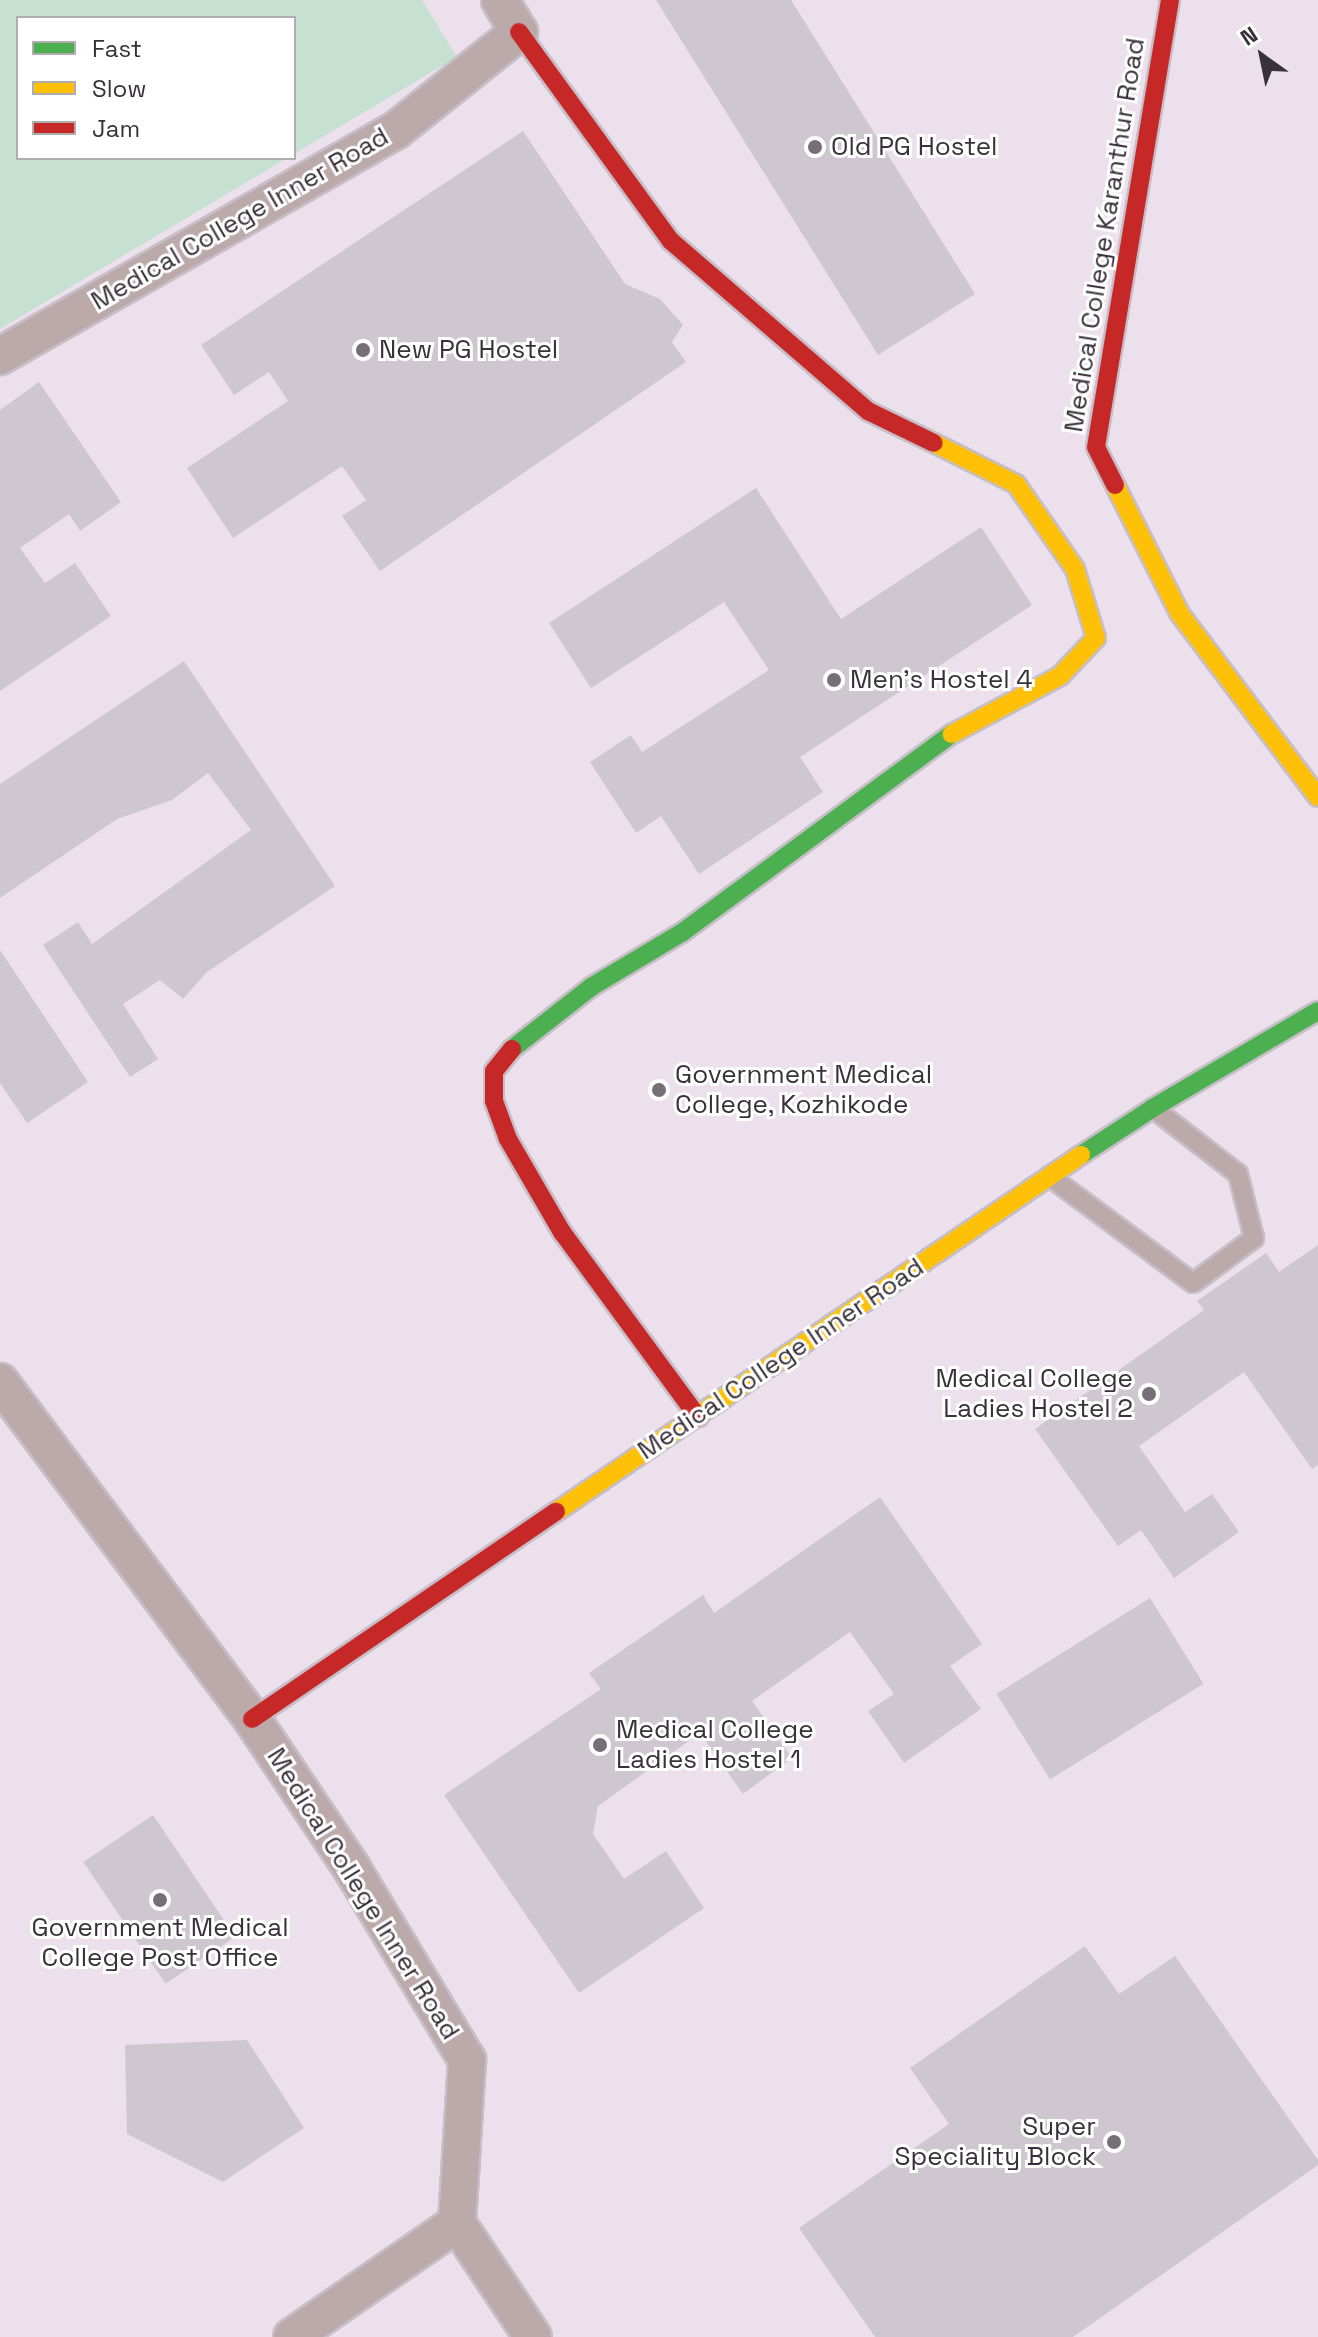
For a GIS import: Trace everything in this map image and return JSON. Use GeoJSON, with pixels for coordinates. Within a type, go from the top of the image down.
{"type":"FeatureCollection","features":[{"type":"Feature","properties":{"kind":"street"},"geometry":{"type":"LineString","coordinates":[[500,0],[519,32],[671,241],[868,411],[1016,484],[1075,569],[1096,638],[1060,676],[942,739],[683,932],[591,987],[516,1044],[494,1071],[494,1101],[508,1139],[562,1232],[698,1417]]}},
{"type":"Feature","properties":{"kind":"street","name":"Medical College Karanthur Road"},"geometry":{"type":"LineString","coordinates":[[1170,0],[1096,447],[1180,614],[1318,797]]}},
{"type":"Feature","properties":{"kind":"street","name":"Medical College Inner Road"},"geometry":{"type":"LineString","coordinates":[[0,356],[395,131],[519,32]]}},
{"type":"Feature","properties":{"kind":"street","name":"Medical College Inner Road"},"geometry":{"type":"LineString","coordinates":[[252,1719],[1049,1176],[1153,1108],[1318,1011]]}},
{"type":"Feature","properties":{"kind":"street","name":"Medical College Inner Road"},"geometry":{"type":"LineString","coordinates":[[6,1406],[252,1719],[351,1867],[467,2060],[457,2223]]}},
{"type":"Feature","properties":{"kind":"street"},"geometry":{"type":"LineString","coordinates":[[292,2337],[457,2223],[533,2337]]}},
{"type":"Feature","properties":{"kind":"lane"},"geometry":{"type":"LineString","coordinates":[[1049,1176],[1193,1283],[1254,1238],[1238,1174],[1153,1108]]}},
{"type":"Feature","properties":{"kind":"green space"},"geometry":{"type":"Polygon","coordinates":[[[0,0],[422,0],[457,57],[296,153],[296,16],[16,16],[16,160],[284,160],[0,329],[0,0]]]}},
{"type":"Feature","properties":{"kind":"building","name":"Old PG Hostel"},"geometry":{"type":"Polygon","coordinates":[[[656,0],[791,0],[975,294],[878,355],[656,0]]]}},
{"type":"Feature","properties":{"kind":"building"},"geometry":{"type":"Polygon","coordinates":[[[523,131],[625,284],[660,299],[683,325],[672,342],[686,362],[380,571],[342,516],[366,500],[342,466],[233,538],[187,468],[288,401],[269,372],[234,395],[201,345],[523,131]]]}},
{"type":"Feature","properties":{"kind":"building"},"geometry":{"type":"Polygon","coordinates":[[[39,382],[121,502],[80,531],[69,514],[20,548],[45,583],[75,563],[111,616],[0,691],[0,410],[39,382]]]}},
{"type":"Feature","properties":{"kind":"building","name":"Men's Hostel 4"},"geometry":{"type":"Polygon","coordinates":[[[756,488],[841,619],[981,527],[1032,605],[800,757],[823,792],[699,874],[661,816],[636,833],[590,762],[631,735],[642,752],[769,670],[724,602],[591,688],[549,623],[756,488]]]}},
{"type":"Feature","properties":{"kind":"building"},"geometry":{"type":"Polygon","coordinates":[[[184,661],[335,886],[207,972],[183,999],[160,980],[123,1004],[158,1059],[130,1077],[43,945],[78,922],[92,944],[251,830],[208,773],[172,800],[117,819],[0,898],[0,784],[184,661]]]}},
{"type":"Feature","properties":{"kind":"building"},"geometry":{"type":"Polygon","coordinates":[[[0,950],[88,1082],[27,1123],[0,1083],[0,950]]]}},
{"type":"Feature","properties":{"kind":"building","name":"Medical College Ladies Hostel 2"},"geometry":{"type":"Polygon","coordinates":[[[1318,1245],[1318,1465],[1312,1469],[1244,1372],[1139,1446],[1185,1512],[1212,1494],[1239,1532],[1174,1578],[1141,1530],[1118,1546],[1035,1429],[1204,1310],[1197,1301],[1266,1253],[1279,1272],[1318,1245]]]}},
{"type":"Feature","properties":{"kind":"building","name":"Medical College Ladies Hostel 1"},"geometry":{"type":"Polygon","coordinates":[[[880,1497],[982,1644],[950,1666],[981,1709],[904,1763],[868,1711],[894,1694],[850,1632],[752,1701],[792,1758],[743,1794],[700,1733],[598,1806],[593,1834],[624,1879],[666,1851],[704,1908],[579,1993],[444,1795],[601,1689],[589,1673],[703,1595],[714,1613],[880,1497]]]}},
{"type":"Feature","properties":{"kind":"building"},"geometry":{"type":"Polygon","coordinates":[[[1150,1598],[1204,1684],[1050,1780],[997,1694],[1150,1598]]]}},
{"type":"Feature","properties":{"kind":"building","name":"Government Medical College Post Office"},"geometry":{"type":"Polygon","coordinates":[[[153,1815],[235,1937],[166,1984],[83,1862],[153,1815]]]}},
{"type":"Feature","properties":{"kind":"building","name":"Super Speciality Block"},"geometry":{"type":"Polygon","coordinates":[[[1085,1946],[1119,1994],[1175,1956],[1318,2160],[1318,2165],[1073,2337],[875,2337],[799,2228],[949,2124],[910,2068],[1085,1946]]]}},
{"type":"Feature","properties":{"kind":"building"},"geometry":{"type":"Polygon","coordinates":[[[247,2040],[304,2128],[223,2182],[127,2134],[125,2045],[247,2040]]]}},
{"type":"Feature","properties":{"kind":"traffic: fast"},"geometry":{"type":"LineString","coordinates":[[512,1049],[591,987],[683,932],[952,734]]}},
{"type":"Feature","properties":{"kind":"traffic: fast"},"geometry":{"type":"LineString","coordinates":[[1081,1155],[1153,1108],[1318,1011]]}},
{"type":"Feature","properties":{"kind":"traffic: slow"},"geometry":{"type":"LineString","coordinates":[[934,443],[1016,484],[1075,569],[1096,638],[1060,676],[952,734]]}},
{"type":"Feature","properties":{"kind":"traffic: slow"},"geometry":{"type":"LineString","coordinates":[[1115,485],[1180,614],[1318,797]]}},
{"type":"Feature","properties":{"kind":"traffic: slow"},"geometry":{"type":"LineString","coordinates":[[556,1512],[1081,1155]]}},
{"type":"Feature","properties":{"kind":"traffic: jam"},"geometry":{"type":"LineString","coordinates":[[1115,485],[1096,447],[1170,0]]}},
{"type":"Feature","properties":{"kind":"traffic: jam"},"geometry":{"type":"LineString","coordinates":[[519,32],[671,241],[868,411],[934,443]]}},
{"type":"Feature","properties":{"kind":"traffic: jam"},"geometry":{"type":"LineString","coordinates":[[512,1049],[494,1071],[494,1101],[508,1139],[562,1232],[698,1417]]}},
{"type":"Feature","properties":{"kind":"traffic: jam"},"geometry":{"type":"LineString","coordinates":[[252,1719],[556,1512]]}},
{"type":"Feature","properties":{"kind":"place","name":"Old PG Hostel"},"geometry":{"type":"Point","coordinates":[815,147]}},
{"type":"Feature","properties":{"kind":"place","name":"New PG Hostel"},"geometry":{"type":"Point","coordinates":[363,350]}},
{"type":"Feature","properties":{"kind":"place","name":"Men's Hostel 4"},"geometry":{"type":"Point","coordinates":[834,680]}},
{"type":"Feature","properties":{"kind":"place","name":"Government Medical College, Kozhikode"},"geometry":{"type":"Point","coordinates":[659,1090]}},
{"type":"Feature","properties":{"kind":"place","name":"Medical College Ladies Hostel 2"},"geometry":{"type":"Point","coordinates":[1149,1394]}},
{"type":"Feature","properties":{"kind":"place","name":"Medical College Ladies Hostel 1"},"geometry":{"type":"Point","coordinates":[600,1745]}},
{"type":"Feature","properties":{"kind":"place","name":"Government Medical College Post Office"},"geometry":{"type":"Point","coordinates":[160,1900]}},
{"type":"Feature","properties":{"kind":"place","name":"Super Speciality Block"},"geometry":{"type":"Point","coordinates":[1114,2142]}}]}
